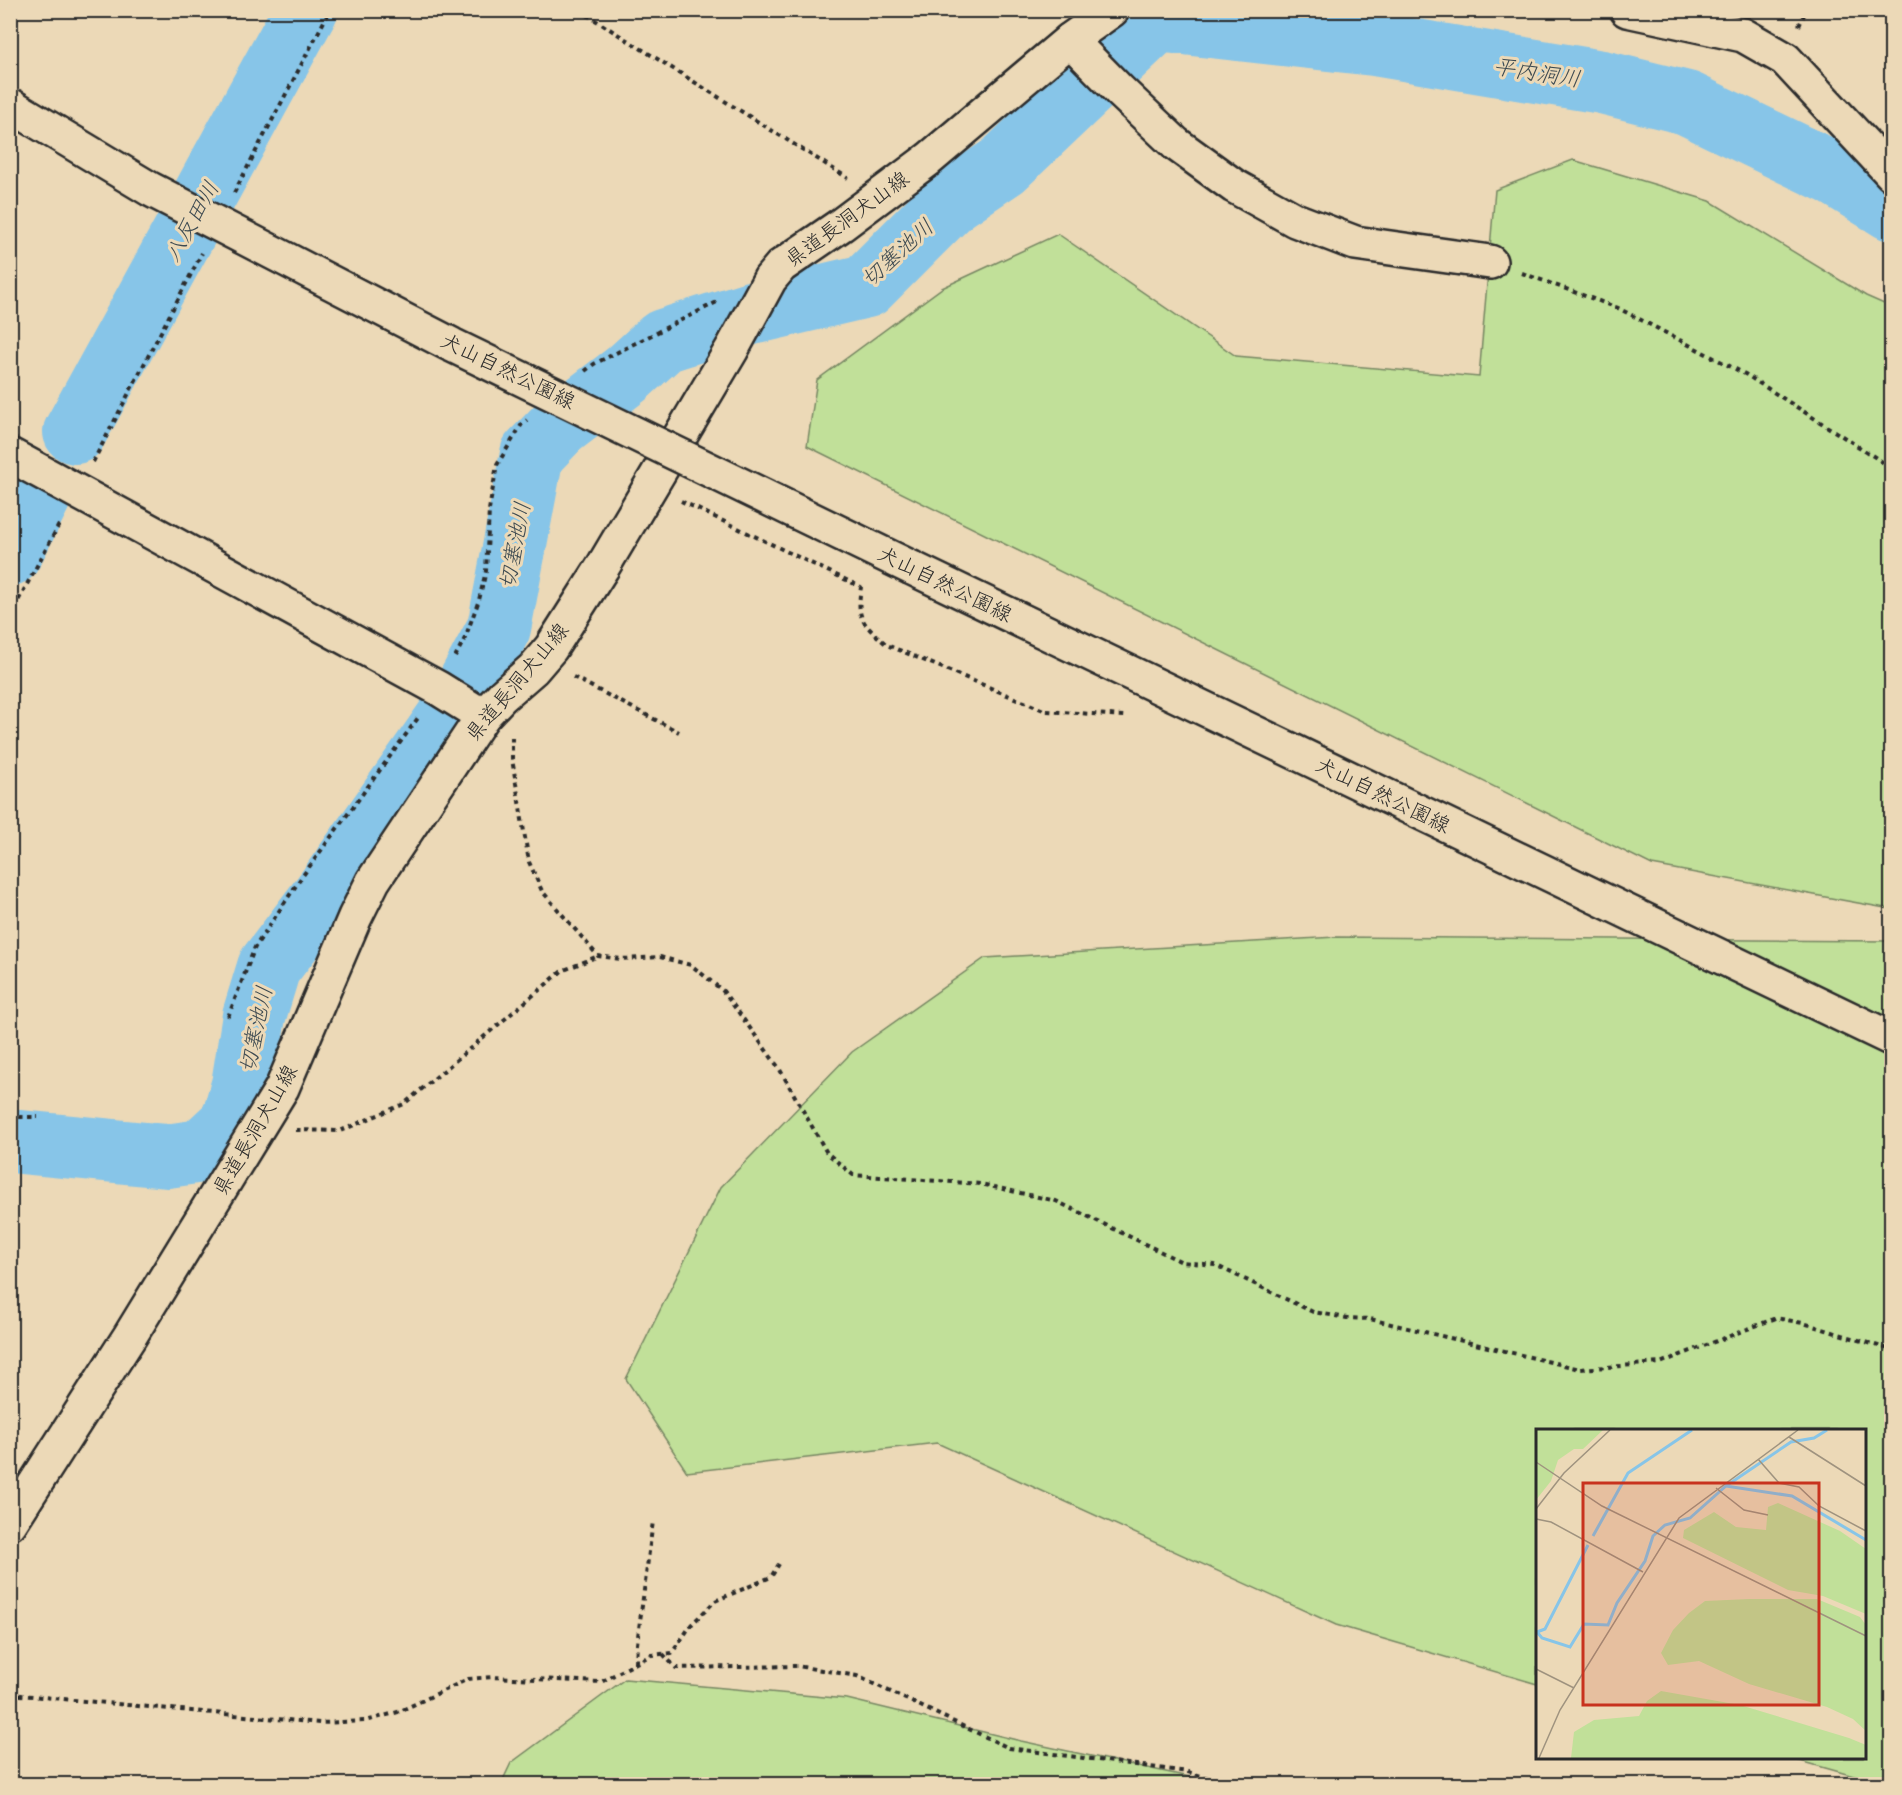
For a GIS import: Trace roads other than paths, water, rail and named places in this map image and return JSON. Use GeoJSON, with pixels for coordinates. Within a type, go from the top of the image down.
{"type":"FeatureCollection","features":[{"type":"Feature","properties":{"kind":"main road","name":"県道長洞犬山線"},"geometry":{"type":"LineString","coordinates":[[10,1523],[130,1336],[258,1129],[291,1071],[355,917],[373,881],[483,716],[551,648],[651,486],[732,349],[770,279],[781,266],[929,159],[1071,41],[1112,10]]}},
{"type":"Feature","properties":{"kind":"main road"},"geometry":{"type":"LineString","coordinates":[[1627,10],[1743,35],[1785,59],[1892,174]]}},
{"type":"Feature","properties":{"kind":"main road"},"geometry":{"type":"LineString","coordinates":[[1071,41],[1176,144],[1234,186],[1295,220],[1355,243],[1490,262]]}},
{"type":"Feature","properties":{"kind":"main road","name":"犬山自然公園線"},"geometry":{"type":"LineString","coordinates":[[10,105],[160,195],[452,345],[1892,1039]]}},
{"type":"Feature","properties":{"kind":"main road"},"geometry":{"type":"LineString","coordinates":[[10,455],[438,688],[483,716]]}},
{"type":"Feature","properties":{"kind":"waterway","name":"八反田川"},"geometry":{"type":"LineString","coordinates":[[75,432],[306,10]]}},
{"type":"Feature","properties":{"kind":"waterway","name":"切塞池川"},"geometry":{"type":"LineString","coordinates":[[10,1141],[167,1156],[202,1151],[232,1123],[243,1085],[254,1016],[269,967],[327,891],[460,701],[499,628],[532,454],[559,426],[627,374],[663,341],[751,313],[866,286],[951,201],[1003,166],[1157,20],[1171,10]]}},
{"type":"Feature","properties":{"kind":"waterway","name":"平内洞川"},"geometry":{"type":"LineString","coordinates":[[1157,20],[1374,44],[1602,82],[1687,103],[1835,174],[1892,209]]}},
{"type":"Feature","properties":{"kind":"waterway","name":"八反田川"},"geometry":{"type":"LineString","coordinates":[[10,554],[39,497]]}}]}
